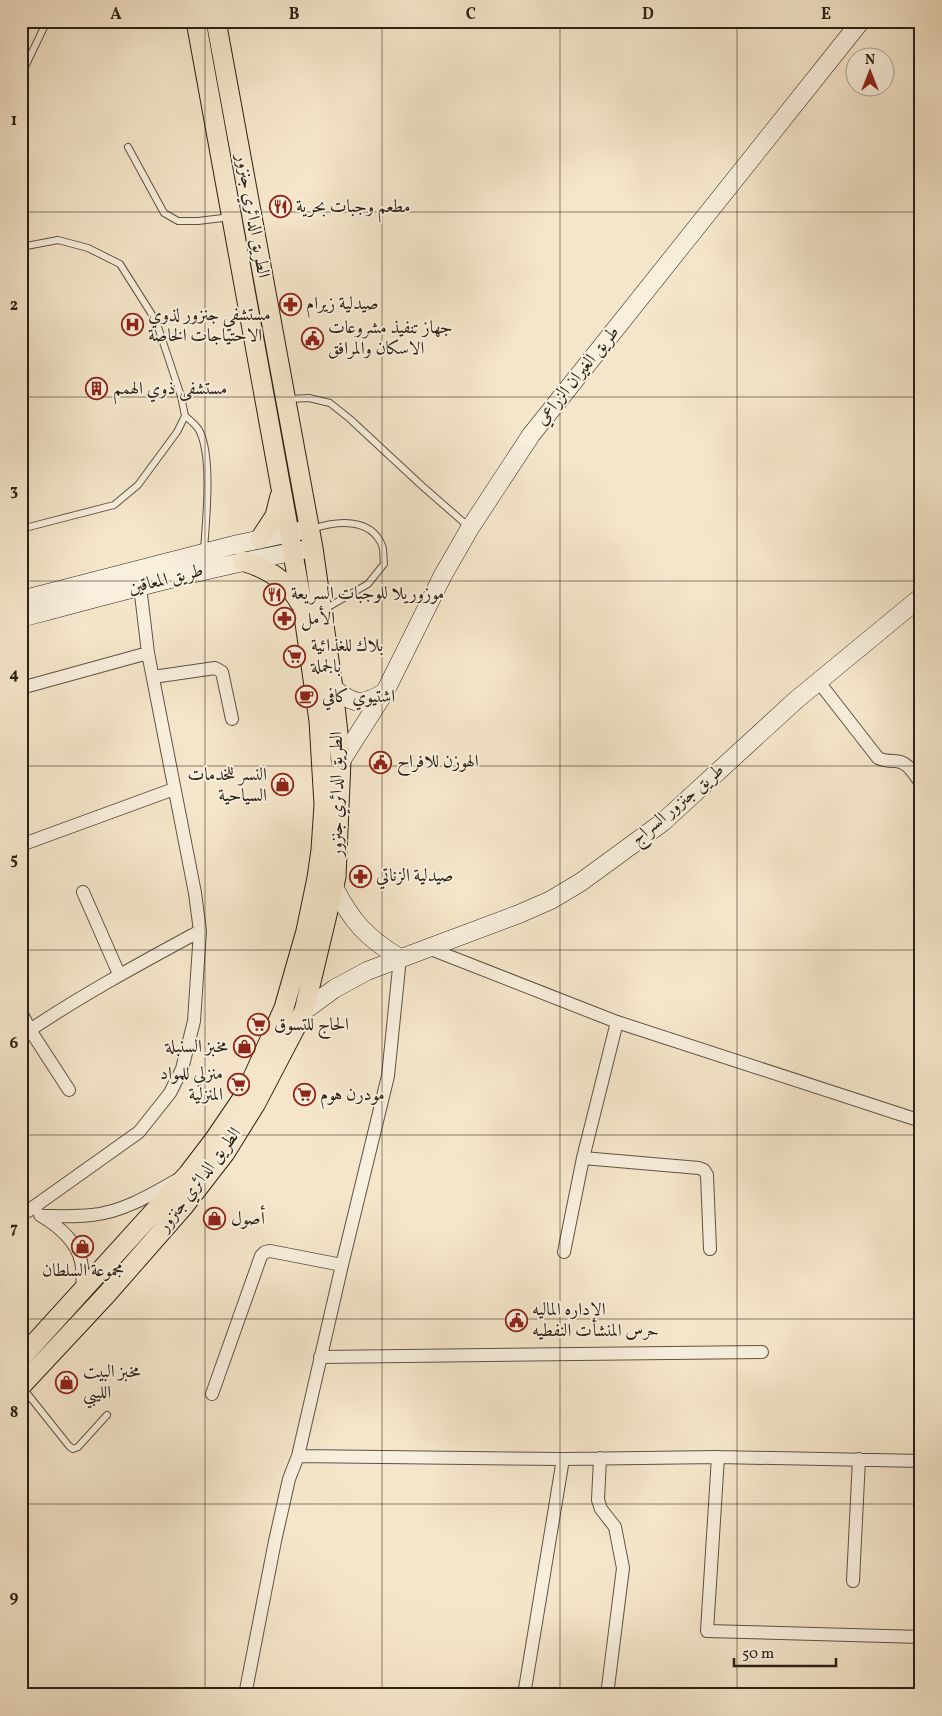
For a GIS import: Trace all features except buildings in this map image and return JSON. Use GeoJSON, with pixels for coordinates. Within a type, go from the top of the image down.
{"type":"FeatureCollection","features":[{"type":"Feature","properties":{"kind":"main road","name":"الطريق الدائري جنزور"},"geometry":{"type":"LineString","coordinates":[[21,1358],[188,1174],[246,1093],[284,1008],[306,931],[321,850],[324,805],[322,751],[304,608],[196,21]]}},
{"type":"Feature","properties":{"kind":"main road","name":"الطريق الدائري جنزور"},"geometry":{"type":"LineString","coordinates":[[21,1386],[178,1214],[225,1153],[256,1103],[304,1011],[334,887],[338,845],[341,761],[333,688],[313,548],[216,21]]}},
{"type":"Feature","properties":{"kind":"main road"},"geometry":{"type":"LineString","coordinates":[[260,539],[275,516],[281,490]]}},
{"type":"Feature","properties":{"kind":"main road"},"geometry":{"type":"LineString","coordinates":[[242,561],[255,564],[279,577],[289,586],[304,608]]}},
{"type":"Feature","properties":{"kind":"street","name":"طريق الغيران الزراعي"},"geometry":{"type":"LineString","coordinates":[[341,761],[385,692],[470,528],[531,435],[861,21]]}},
{"type":"Feature","properties":{"kind":"street","name":"طريق المعاقين"},"geometry":{"type":"LineString","coordinates":[[21,618],[242,561],[291,542],[309,529]]}},
{"type":"Feature","properties":{"kind":"street","name":"طريق المعاقين"},"geometry":{"type":"LineString","coordinates":[[21,600],[260,539],[291,542],[313,548]]}},
{"type":"Feature","properties":{"kind":"street"},"geometry":{"type":"LineString","coordinates":[[24,1213],[139,1132],[170,1093],[182,1069],[194,1022],[200,931],[195,893],[148,653],[140,586]]}},
{"type":"Feature","properties":{"kind":"street","name":"طريق جنزور السراج"},"geometry":{"type":"LineString","coordinates":[[304,1011],[351,979],[400,958],[551,900],[581,882],[663,822],[818,681],[921,597]]}},
{"type":"Feature","properties":{"kind":"street"},"geometry":{"type":"LineString","coordinates":[[21,688],[148,653]]}},
{"type":"Feature","properties":{"kind":"street"},"geometry":{"type":"LineString","coordinates":[[153,677],[216,668],[222,672],[232,718]]}},
{"type":"Feature","properties":{"kind":"street"},"geometry":{"type":"LineString","coordinates":[[818,681],[878,758],[903,762],[921,783]]}},
{"type":"Feature","properties":{"kind":"street"},"geometry":{"type":"LineString","coordinates":[[333,688],[345,698],[361,703],[372,700],[385,692]]}},
{"type":"Feature","properties":{"kind":"street"},"geometry":{"type":"LineString","coordinates":[[21,845],[174,789]]}},
{"type":"Feature","properties":{"kind":"street"},"geometry":{"type":"LineString","coordinates":[[245,1695],[289,1479],[298,1456],[388,1076],[400,958],[379,945],[360,929],[345,909],[334,887]]}},
{"type":"Feature","properties":{"kind":"street"},"geometry":{"type":"LineString","coordinates":[[82,892],[119,974]]}},
{"type":"Feature","properties":{"kind":"street"},"geometry":{"type":"LineString","coordinates":[[26,1033],[62,1008],[119,974],[200,931]]}},
{"type":"Feature","properties":{"kind":"street"},"geometry":{"type":"LineString","coordinates":[[428,948],[617,1022],[921,1121]]}},
{"type":"Feature","properties":{"kind":"street"},"geometry":{"type":"LineString","coordinates":[[21,1012],[26,1033],[69,1090]]}},
{"type":"Feature","properties":{"kind":"street"},"geometry":{"type":"LineString","coordinates":[[564,1252],[583,1158],[617,1022]]}},
{"type":"Feature","properties":{"kind":"street"},"geometry":{"type":"LineString","coordinates":[[583,1158],[700,1168],[704,1170],[707,1175],[710,1249]]}},
{"type":"Feature","properties":{"kind":"street"},"geometry":{"type":"LineString","coordinates":[[24,1213],[42,1216],[92,1215],[117,1209],[152,1194],[188,1174]]}},
{"type":"Feature","properties":{"kind":"street"},"geometry":{"type":"LineString","coordinates":[[42,1216],[65,1234],[74,1246],[81,1261],[83,1289]]}},
{"type":"Feature","properties":{"kind":"street"},"geometry":{"type":"LineString","coordinates":[[212,1394],[260,1256],[264,1252],[270,1251],[342,1265]]}},
{"type":"Feature","properties":{"kind":"street"},"geometry":{"type":"LineString","coordinates":[[320,1358],[762,1352]]}},
{"type":"Feature","properties":{"kind":"street"},"geometry":{"type":"LineString","coordinates":[[298,1456],[562,1460],[718,1457],[921,1461]]}},
{"type":"Feature","properties":{"kind":"street"},"geometry":{"type":"LineString","coordinates":[[718,1457],[707,1631],[921,1637]]}},
{"type":"Feature","properties":{"kind":"street"},"geometry":{"type":"LineString","coordinates":[[600,1458],[598,1500],[601,1509],[616,1527],[623,1568],[607,1695]]}},
{"type":"Feature","properties":{"kind":"street"},"geometry":{"type":"LineString","coordinates":[[524,1695],[562,1460]]}},
{"type":"Feature","properties":{"kind":"street"},"geometry":{"type":"LineString","coordinates":[[853,1581],[859,1460]]}},
{"type":"Feature","properties":{"kind":"lane"},"geometry":{"type":"LineString","coordinates":[[24,70],[47,21]]}},
{"type":"Feature","properties":{"kind":"lane"},"geometry":{"type":"LineString","coordinates":[[128,147],[164,213],[178,221],[232,217]]}},
{"type":"Feature","properties":{"kind":"lane"},"geometry":{"type":"LineString","coordinates":[[21,247],[58,240],[88,248],[120,264],[156,321],[181,396],[185,416],[198,428],[204,440],[208,484],[204,553]]}},
{"type":"Feature","properties":{"kind":"lane"},"geometry":{"type":"LineString","coordinates":[[286,400],[309,398],[330,403],[470,528]]}},
{"type":"Feature","properties":{"kind":"lane"},"geometry":{"type":"LineString","coordinates":[[21,529],[114,505],[138,485],[177,432],[185,416]]}},
{"type":"Feature","properties":{"kind":"lane"},"geometry":{"type":"LineString","coordinates":[[309,529],[328,524],[356,523],[372,530],[383,546],[384,564],[368,584],[322,611]]}},
{"type":"Feature","properties":{"kind":"lane"},"geometry":{"type":"LineString","coordinates":[[21,1386],[69,1446],[74,1449],[107,1415]]}},
{"type":"Feature","properties":{"kind":"place","name":"مطعم وجبات بحرية"},"geometry":{"type":"Point","coordinates":[280,207]}},
{"type":"Feature","properties":{"kind":"place","name":"صيدلية زيرام"},"geometry":{"type":"Point","coordinates":[290,304]}},
{"type":"Feature","properties":{"kind":"place","name":"مستشفي جنزور لذوي الاحتياجات الخاصة"},"geometry":{"type":"Point","coordinates":[132,325]}},
{"type":"Feature","properties":{"kind":"place","name":"جهاز تنفيذ مشروعات الاسكان والمرافق"},"geometry":{"type":"Point","coordinates":[312,338]}},
{"type":"Feature","properties":{"kind":"place","name":"مستشفى ذوي الهمم"},"geometry":{"type":"Point","coordinates":[97,389]}},
{"type":"Feature","properties":{"kind":"place","name":"موزوريلا للوجبات السريعة"},"geometry":{"type":"Point","coordinates":[275,594]}},
{"type":"Feature","properties":{"kind":"place","name":"الأمل"},"geometry":{"type":"Point","coordinates":[285,619]}},
{"type":"Feature","properties":{"kind":"place","name":"بلاك للغذائية بالجملة"},"geometry":{"type":"Point","coordinates":[295,656]}},
{"type":"Feature","properties":{"kind":"place","name":"اشتيوي كافي"},"geometry":{"type":"Point","coordinates":[306,697]}},
{"type":"Feature","properties":{"kind":"place","name":"الهوزن للافراح"},"geometry":{"type":"Point","coordinates":[381,762]}},
{"type":"Feature","properties":{"kind":"place","name":"النسر للخدمات السياحية"},"geometry":{"type":"Point","coordinates":[283,785]}},
{"type":"Feature","properties":{"kind":"place","name":"صيدلية الزناتي"},"geometry":{"type":"Point","coordinates":[360,876]}},
{"type":"Feature","properties":{"kind":"place","name":"الحاج للتسوق"},"geometry":{"type":"Point","coordinates":[258,1025]}},
{"type":"Feature","properties":{"kind":"place","name":"مخبز السنبلة"},"geometry":{"type":"Point","coordinates":[244,1047]}},
{"type":"Feature","properties":{"kind":"place","name":"منزلي للمواد المنزلية"},"geometry":{"type":"Point","coordinates":[239,1084]}},
{"type":"Feature","properties":{"kind":"place","name":"مودرن هوم"},"geometry":{"type":"Point","coordinates":[304,1095]}},
{"type":"Feature","properties":{"kind":"place","name":"أصول"},"geometry":{"type":"Point","coordinates":[215,1219]}},
{"type":"Feature","properties":{"kind":"place","name":"مجموعة السلطان"},"geometry":{"type":"Point","coordinates":[83,1246]}},
{"type":"Feature","properties":{"kind":"place","name":"الاداره الماليه حرس المنشأت النفطيه"},"geometry":{"type":"Point","coordinates":[516,1320]}},
{"type":"Feature","properties":{"kind":"place","name":"مخبز البيت الليبي"},"geometry":{"type":"Point","coordinates":[67,1382]}}]}
